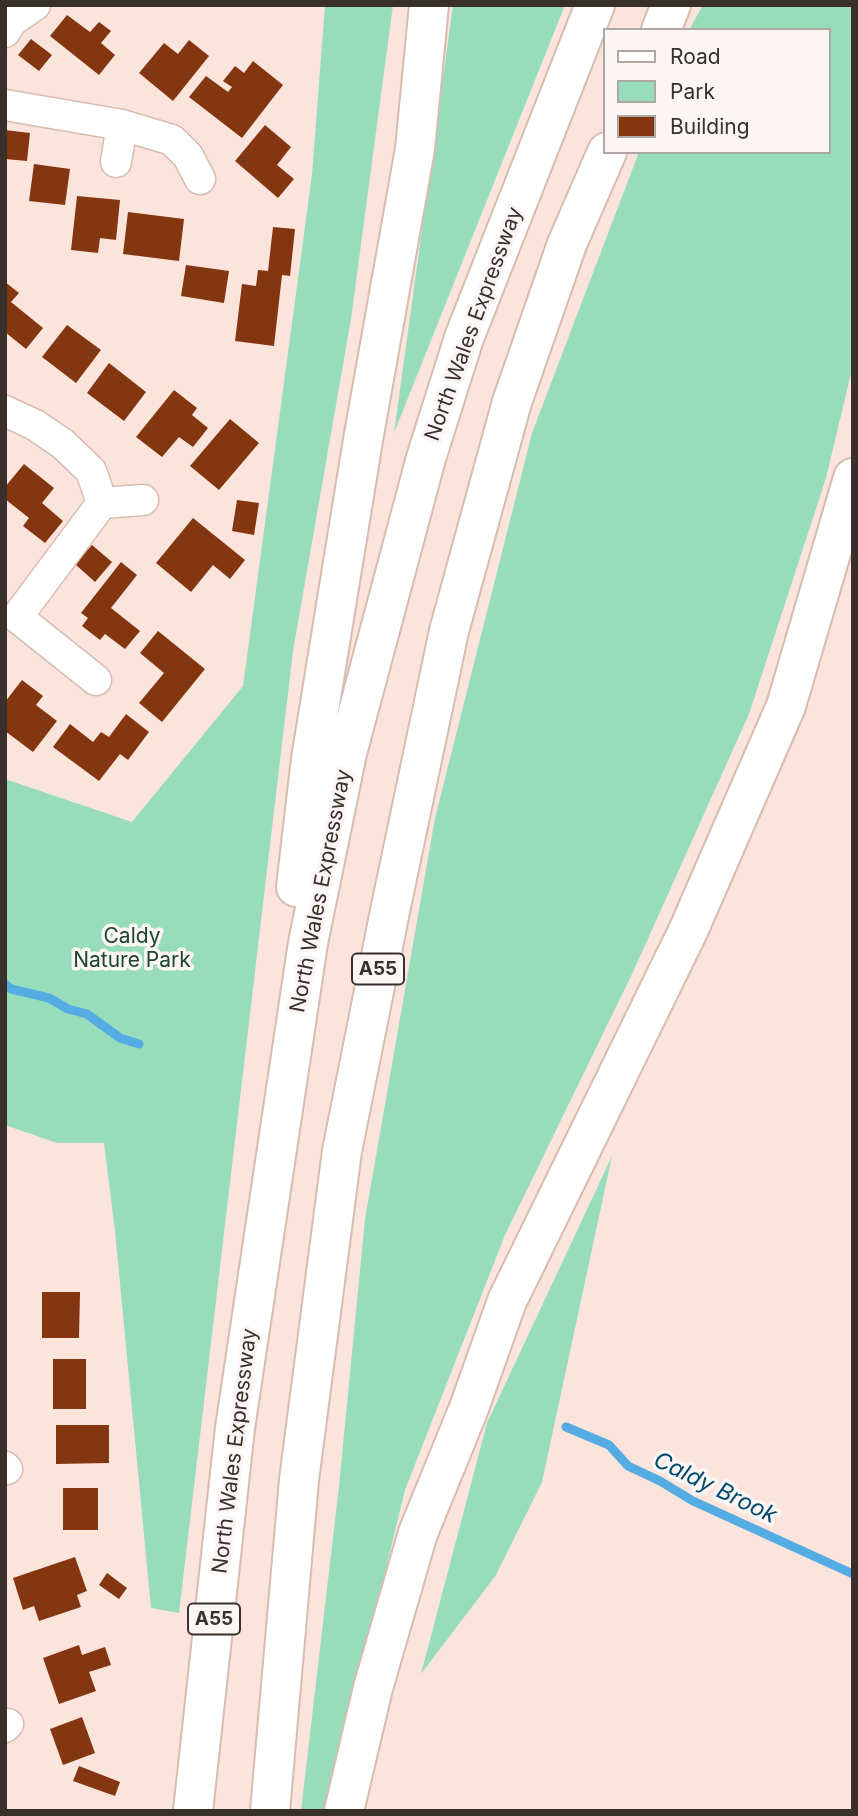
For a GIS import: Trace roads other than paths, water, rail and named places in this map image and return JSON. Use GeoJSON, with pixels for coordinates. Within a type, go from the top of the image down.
{"type":"FeatureCollection","features":[{"type":"Feature","properties":{"kind":"highway"},"geometry":{"type":"LineString","coordinates":[[235,1428],[311,758],[415,149],[429,5]]}},
{"type":"Feature","properties":{"kind":"highway","name":"North Wales Expressway"},"geometry":{"type":"LineString","coordinates":[[193,1811],[235,1428],[308,943],[347,753],[422,471],[464,338],[595,5]]}},
{"type":"Feature","properties":{"kind":"highway"},"geometry":{"type":"LineString","coordinates":[[662,28],[671,5]]}},
{"type":"Feature","properties":{"kind":"highway","name":"A55"},"geometry":{"type":"LineString","coordinates":[[270,1811],[299,1480],[338,1179],[390,911],[449,631],[512,402],[567,244],[606,154]]}},
{"type":"Feature","properties":{"kind":"highway"},"geometry":{"type":"LineString","coordinates":[[344,1811],[373,1688],[418,1533],[508,1301],[688,931],[786,706],[853,478]]}},
{"type":"Feature","properties":{"kind":"street"},"geometry":{"type":"LineString","coordinates":[[5,32],[12,22],[35,5]]}},
{"type":"Feature","properties":{"kind":"street"},"geometry":{"type":"LineString","coordinates":[[5,105],[122,125],[172,140],[188,156],[200,178]]}},
{"type":"Feature","properties":{"kind":"street"},"geometry":{"type":"LineString","coordinates":[[116,162],[122,125]]}},
{"type":"Feature","properties":{"kind":"street"},"geometry":{"type":"LineString","coordinates":[[5,411],[36,425],[92,471],[102,503]]}},
{"type":"Feature","properties":{"kind":"street"},"geometry":{"type":"LineString","coordinates":[[96,680],[17,617],[102,503],[143,500]]}},
{"type":"Feature","properties":{"kind":"waterway","name":"Caldy Brook"},"geometry":{"type":"LineString","coordinates":[[5,984],[11,989],[49,998],[68,1009],[87,1014],[120,1038],[139,1044]]}},
{"type":"Feature","properties":{"kind":"waterway","name":"Caldy Brook"},"geometry":{"type":"LineString","coordinates":[[566,1427],[609,1445],[628,1466],[693,1501],[853,1574]]}},
{"type":"Feature","properties":{"kind":"park label","name":"Caldy Nature Park"},"geometry":{"type":"Point","coordinates":[132,949]}}]}
